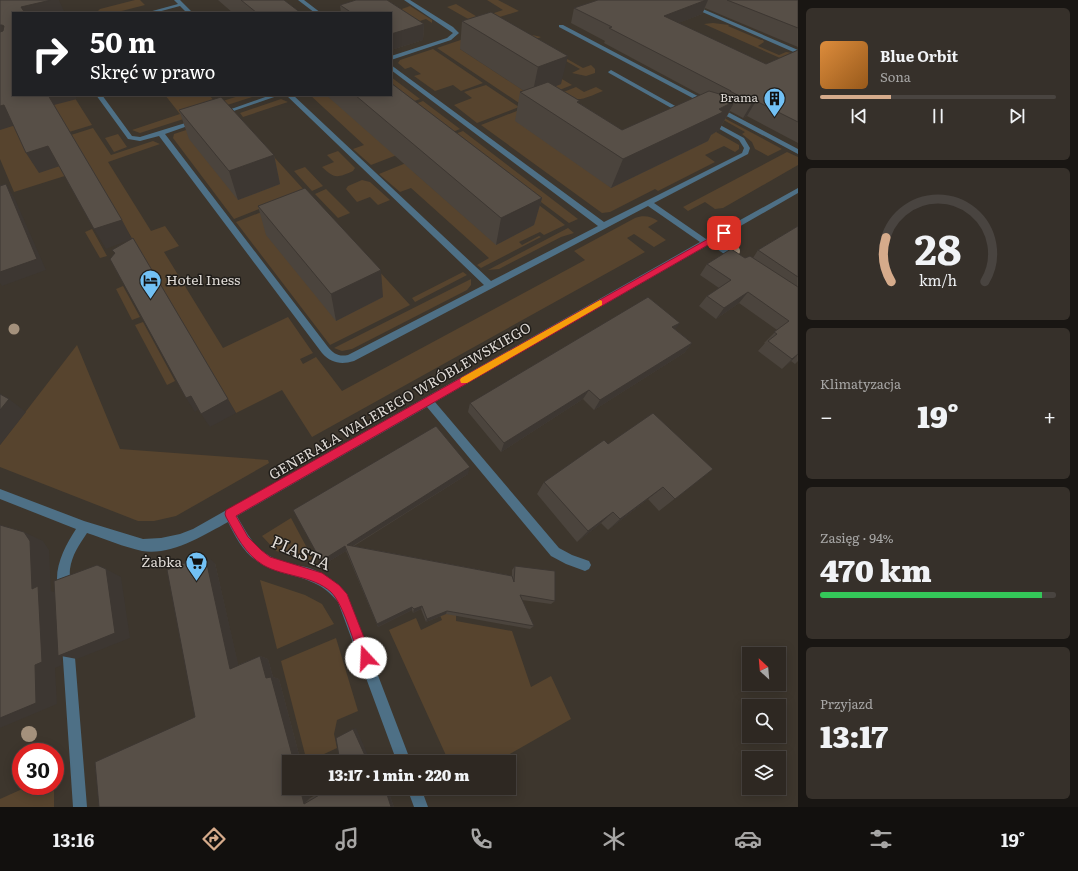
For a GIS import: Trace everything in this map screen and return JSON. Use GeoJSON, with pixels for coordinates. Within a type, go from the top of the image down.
{"type":"FeatureCollection","features":[{"type":"Feature","properties":{"kind":"street"},"geometry":{"type":"LineString","coordinates":[[177,0],[189,12]]}},
{"type":"Feature","properties":{"kind":"street"},"geometry":{"type":"LineString","coordinates":[[301,0],[317,12]]}},
{"type":"Feature","properties":{"kind":"street"},"geometry":{"type":"LineString","coordinates":[[392,58],[449,39],[456,33],[451,28],[407,0]]}},
{"type":"Feature","properties":{"kind":"street"},"geometry":{"type":"LineString","coordinates":[[678,0],[798,52]]}},
{"type":"Feature","properties":{"kind":"street"},"geometry":{"type":"LineString","coordinates":[[152,12],[182,4]]}},
{"type":"Feature","properties":{"kind":"street"},"geometry":{"type":"LineString","coordinates":[[561,26],[798,152]]}},
{"type":"Feature","properties":{"kind":"street"},"geometry":{"type":"LineString","coordinates":[[392,67],[604,226]]}},
{"type":"Feature","properties":{"kind":"street"},"geometry":{"type":"LineString","coordinates":[[611,72],[692,116]]}},
{"type":"Feature","properties":{"kind":"street"},"geometry":{"type":"LineString","coordinates":[[100,96],[130,138],[140,139],[204,119]]}},
{"type":"Feature","properties":{"kind":"street"},"geometry":{"type":"LineString","coordinates":[[211,116],[273,96]]}},
{"type":"Feature","properties":{"kind":"street"},"geometry":{"type":"LineString","coordinates":[[290,96],[490,285]]}},
{"type":"Feature","properties":{"kind":"street"},"geometry":{"type":"LineString","coordinates":[[161,133],[329,356],[334,359],[345,360],[745,154],[747,145],[742,139],[705,119]]}},
{"type":"Feature","properties":{"kind":"street","name":"GENERAŁA WALEREGO WRÓBLEWSKIEGO"},"geometry":{"type":"LineString","coordinates":[[0,494],[84,527],[143,545],[161,544],[180,540],[197,533],[798,190]]}},
{"type":"Feature","properties":{"kind":"street"},"geometry":{"type":"LineString","coordinates":[[648,203],[708,242],[744,263]]}},
{"type":"Feature","properties":{"kind":"street"},"geometry":{"type":"LineString","coordinates":[[428,401],[555,552],[570,560],[585,565]]}},
{"type":"Feature","properties":{"kind":"street","name":"PIASTA"},"geometry":{"type":"LineString","coordinates":[[230,514],[245,540],[257,554],[267,561],[322,579],[335,589],[343,598],[401,755]]}},
{"type":"Feature","properties":{"kind":"street"},"geometry":{"type":"LineString","coordinates":[[65,599],[64,564],[68,553],[84,527]]}},
{"type":"Feature","properties":{"kind":"street"},"geometry":{"type":"LineString","coordinates":[[67,631],[80,807]]}},
{"type":"Feature","properties":{"kind":"street"},"geometry":{"type":"LineString","coordinates":[[417,795],[421,807]]}},
{"type":"Feature","properties":{"kind":"shaded area"},"geometry":{"type":"Polygon","coordinates":[[[135,0],[140,0],[145,5],[118,12],[97,12],[100,9],[135,0]]]}},
{"type":"Feature","properties":{"kind":"shaded area"},"geometry":{"type":"Polygon","coordinates":[[[487,0],[498,0],[519,11],[477,24],[447,7],[456,4],[479,18],[503,10],[487,0]]]}},
{"type":"Feature","properties":{"kind":"shaded area"},"geometry":{"type":"Polygon","coordinates":[[[410,6],[432,20],[432,23],[426,19],[407,25],[392,13],[410,6]]]}},
{"type":"Feature","properties":{"kind":"shaded area"},"geometry":{"type":"Polygon","coordinates":[[[713,23],[729,25],[728,26],[763,40],[764,42],[758,46],[779,55],[786,52],[793,53],[798,66],[704,24],[713,23]]]}},
{"type":"Feature","properties":{"kind":"shaded area"},"geometry":{"type":"Polygon","coordinates":[[[484,32],[460,49],[532,96],[528,59],[572,85],[522,105],[437,48],[484,32]]]}},
{"type":"Feature","properties":{"kind":"shaded area"},"geometry":{"type":"Polygon","coordinates":[[[528,34],[541,37],[534,40],[583,68],[591,65],[595,69],[595,73],[586,76],[572,73],[580,69],[531,41],[528,34]]]}},
{"type":"Feature","properties":{"kind":"shaded area"},"geometry":{"type":"Polygon","coordinates":[[[433,49],[483,83],[461,91],[453,85],[435,91],[414,76],[421,74],[411,67],[405,69],[398,63],[400,60],[433,49]]]}},
{"type":"Feature","properties":{"kind":"shaded area"},"geometry":{"type":"Polygon","coordinates":[[[392,78],[420,99],[391,109],[392,96],[392,78]]]}},
{"type":"Feature","properties":{"kind":"shaded area"},"geometry":{"type":"Polygon","coordinates":[[[486,85],[519,107],[477,123],[454,105],[472,98],[464,92],[486,85]]]}},
{"type":"Feature","properties":{"kind":"shaded area"},"geometry":{"type":"Polygon","coordinates":[[[576,87],[584,92],[596,87],[603,91],[582,99],[572,98],[561,93],[576,87]]]}},
{"type":"Feature","properties":{"kind":"shaded area"},"geometry":{"type":"Polygon","coordinates":[[[0,92],[6,103],[74,96],[92,125],[69,132],[71,135],[93,128],[111,155],[153,141],[160,144],[108,162],[151,231],[165,226],[179,246],[164,252],[223,348],[288,317],[313,353],[300,359],[303,364],[316,357],[342,391],[585,260],[574,251],[635,218],[647,216],[658,221],[648,227],[666,240],[654,247],[634,234],[627,238],[645,252],[312,437],[282,390],[236,413],[90,168],[14,192],[0,159],[0,92]]]}},
{"type":"Feature","properties":{"kind":"shaded area"},"geometry":{"type":"Polygon","coordinates":[[[166,96],[210,96],[216,103],[239,96],[255,96],[140,133],[132,130],[180,114],[166,96]]]}},
{"type":"Feature","properties":{"kind":"shaded area"},"geometry":{"type":"Polygon","coordinates":[[[311,96],[330,96],[394,112],[423,101],[460,129],[436,139],[447,137],[463,131],[578,219],[569,223],[517,184],[415,173],[496,244],[518,189],[565,225],[544,235],[540,232],[519,242],[522,245],[539,236],[541,237],[481,268],[477,265],[489,258],[411,188],[400,192],[379,174],[411,161],[402,153],[371,165],[353,149],[364,145],[311,96]]]}},
{"type":"Feature","properties":{"kind":"shaded area"},"geometry":{"type":"Polygon","coordinates":[[[281,99],[288,102],[243,117],[240,113],[281,99]]]}},
{"type":"Feature","properties":{"kind":"shaded area"},"geometry":{"type":"Polygon","coordinates":[[[537,103],[611,188],[702,124],[739,145],[739,149],[735,152],[724,146],[705,155],[715,162],[658,191],[655,189],[610,212],[602,213],[481,125],[537,103]]]}},
{"type":"Feature","properties":{"kind":"shaded area"},"geometry":{"type":"Polygon","coordinates":[[[696,103],[782,149],[768,156],[755,149],[752,142],[742,134],[745,132],[696,103]]]}},
{"type":"Feature","properties":{"kind":"shaded area"},"geometry":{"type":"Polygon","coordinates":[[[235,114],[305,191],[234,219],[173,138],[174,134],[235,114]]]}},
{"type":"Feature","properties":{"kind":"shaded area"},"geometry":{"type":"Polygon","coordinates":[[[118,134],[127,147],[114,152],[105,138],[118,134]]]}},
{"type":"Feature","properties":{"kind":"shaded area"},"geometry":{"type":"Polygon","coordinates":[[[338,151],[355,168],[353,171],[336,176],[330,174],[322,167],[334,162],[327,155],[338,151]]]}},
{"type":"Feature","properties":{"kind":"shaded area"},"geometry":{"type":"Polygon","coordinates":[[[787,152],[798,157],[798,165],[723,208],[715,209],[705,202],[688,211],[683,207],[787,152]]]}},
{"type":"Feature","properties":{"kind":"shaded area"},"geometry":{"type":"Polygon","coordinates":[[[305,167],[323,186],[312,191],[294,171],[305,167]]]}},
{"type":"Feature","properties":{"kind":"shaded area"},"geometry":{"type":"Polygon","coordinates":[[[362,180],[370,182],[390,200],[378,205],[370,197],[357,202],[346,189],[348,186],[362,180]]]}},
{"type":"Feature","properties":{"kind":"shaded area"},"geometry":{"type":"Polygon","coordinates":[[[326,189],[350,213],[338,218],[315,194],[326,189]]]}},
{"type":"Feature","properties":{"kind":"shaded area"},"geometry":{"type":"Polygon","coordinates":[[[284,203],[356,246],[410,305],[330,345],[236,222],[284,203]]]}},
{"type":"Feature","properties":{"kind":"shaded area"},"geometry":{"type":"Polygon","coordinates":[[[568,228],[574,233],[561,237],[499,269],[488,270],[568,228]]]}},
{"type":"Feature","properties":{"kind":"shaded area"},"geometry":{"type":"Polygon","coordinates":[[[92,229],[107,256],[100,258],[85,232],[92,229]]]}},
{"type":"Feature","properties":{"kind":"shaded area"},"geometry":{"type":"Polygon","coordinates":[[[463,272],[467,275],[415,302],[412,298],[463,272]]]}},
{"type":"Feature","properties":{"kind":"shaded area"},"geometry":{"type":"Polygon","coordinates":[[[471,279],[471,285],[467,290],[352,349],[342,351],[334,348],[471,279]]]}},
{"type":"Feature","properties":{"kind":"shaded area"},"geometry":{"type":"Polygon","coordinates":[[[123,286],[140,317],[132,320],[116,289],[123,286]]]}},
{"type":"Feature","properties":{"kind":"shaded area"},"geometry":{"type":"Polygon","coordinates":[[[143,322],[175,381],[167,385],[135,325],[143,322]]]}},
{"type":"Feature","properties":{"kind":"shaded area"},"geometry":{"type":"Polygon","coordinates":[[[77,345],[120,449],[268,460],[269,463],[176,516],[154,521],[138,521],[0,467],[0,445],[77,345]]]}},
{"type":"Feature","properties":{"kind":"shaded area"},"geometry":{"type":"Polygon","coordinates":[[[291,518],[314,561],[276,551],[262,536],[291,518]]]}},
{"type":"Feature","properties":{"kind":"shaded area"},"geometry":{"type":"Polygon","coordinates":[[[260,580],[305,595],[322,604],[334,624],[277,649],[260,580]]]}},
{"type":"Feature","properties":{"kind":"shaded area"},"geometry":{"type":"Polygon","coordinates":[[[428,587],[456,592],[456,621],[512,631],[531,687],[551,676],[571,719],[508,755],[446,755],[389,630],[416,618],[421,630],[442,620],[428,587]]]}},
{"type":"Feature","properties":{"kind":"shaded area"},"geometry":{"type":"Polygon","coordinates":[[[336,638],[358,711],[337,720],[334,734],[337,748],[322,755],[305,755],[281,661],[336,638]]]}},
{"type":"Feature","properties":{"kind":"shaded area"},"geometry":{"type":"Polygon","coordinates":[[[12,794],[12,795],[54,795],[54,807],[0,807],[0,799],[12,794]]]}},
{"type":"Feature","properties":{"kind":"building"},"geometry":{"type":"Polygon","coordinates":[[[0,0],[51,0],[21,7],[24,12],[12,12],[12,96],[49,96],[122,220],[94,229],[48,146],[26,153],[4,105],[0,106],[0,32],[3,31],[4,26],[0,25],[0,0]]]}},
{"type":"Feature","properties":{"kind":"building"},"geometry":{"type":"Polygon","coordinates":[[[241,0],[284,0],[300,12],[256,12],[241,0]]]}},
{"type":"Feature","properties":{"kind":"building"},"geometry":{"type":"Polygon","coordinates":[[[356,0],[387,0],[424,24],[392,34],[392,12],[350,12],[340,5],[356,0]]]}},
{"type":"Feature","properties":{"kind":"building"},"geometry":{"type":"Polygon","coordinates":[[[598,0],[706,0],[664,16],[766,64],[798,50],[798,122],[756,101],[752,103],[574,8],[598,0]]]}},
{"type":"Feature","properties":{"kind":"building"},"geometry":{"type":"Polygon","coordinates":[[[727,0],[798,0],[798,28],[727,0]]]}},
{"type":"Feature","properties":{"kind":"building"},"geometry":{"type":"Polygon","coordinates":[[[491,12],[568,56],[538,67],[462,21],[491,12]]]}},
{"type":"Feature","properties":{"kind":"building"},"geometry":{"type":"Polygon","coordinates":[[[548,82],[580,101],[577,102],[622,130],[709,91],[723,95],[735,101],[719,109],[723,112],[623,159],[520,92],[548,82]]]}},
{"type":"Feature","properties":{"kind":"building"},"geometry":{"type":"Polygon","coordinates":[[[392,84],[542,198],[501,218],[356,96],[392,96],[392,84]]]}},
{"type":"Feature","properties":{"kind":"building"},"geometry":{"type":"Polygon","coordinates":[[[221,97],[274,155],[229,171],[179,110],[221,97]]]}},
{"type":"Feature","properties":{"kind":"building"},"geometry":{"type":"Polygon","coordinates":[[[6,184],[37,259],[0,272],[0,186],[6,184]]]}},
{"type":"Feature","properties":{"kind":"building"},"geometry":{"type":"Polygon","coordinates":[[[305,188],[381,270],[331,294],[258,206],[305,188]]]}},
{"type":"Feature","properties":{"kind":"building"},"geometry":{"type":"Polygon","coordinates":[[[798,226],[798,277],[758,250],[798,226]]]}},
{"type":"Feature","properties":{"kind":"building","name":"Hotel Iness"},"geometry":{"type":"Polygon","coordinates":[[[133,238],[228,399],[201,414],[191,396],[186,398],[110,259],[115,253],[112,250],[133,238]]]}},
{"type":"Feature","properties":{"kind":"building"},"geometry":{"type":"Polygon","coordinates":[[[731,249],[745,258],[750,256],[798,287],[798,354],[792,359],[768,341],[777,334],[774,332],[789,321],[748,292],[724,308],[707,296],[731,280],[707,264],[731,249]]]}},
{"type":"Feature","properties":{"kind":"building"},"geometry":{"type":"Polygon","coordinates":[[[648,297],[680,323],[672,327],[692,343],[600,400],[589,390],[504,443],[470,403],[648,297]]]}},
{"type":"Feature","properties":{"kind":"building"},"geometry":{"type":"Polygon","coordinates":[[[0,394],[9,399],[0,410],[0,394]]]}},
{"type":"Feature","properties":{"kind":"building"},"geometry":{"type":"Polygon","coordinates":[[[653,413],[713,469],[675,499],[663,487],[620,519],[613,512],[588,531],[544,482],[604,440],[608,444],[653,413]]]}},
{"type":"Feature","properties":{"kind":"building"},"geometry":{"type":"Polygon","coordinates":[[[436,426],[470,467],[347,545],[512,576],[514,582],[515,566],[555,571],[555,601],[520,595],[534,626],[447,611],[427,619],[422,606],[414,609],[412,607],[377,624],[345,546],[321,561],[293,510],[436,426]]]}},
{"type":"Feature","properties":{"kind":"building"},"geometry":{"type":"Polygon","coordinates":[[[0,525],[24,532],[30,541],[32,589],[38,586],[42,662],[35,665],[36,703],[0,718],[0,525]]]}},
{"type":"Feature","properties":{"kind":"building"},"geometry":{"type":"Polygon","coordinates":[[[205,555],[230,669],[260,656],[266,678],[271,677],[292,755],[282,755],[282,795],[302,795],[304,804],[319,795],[387,795],[391,807],[99,807],[95,762],[195,717],[167,570],[205,555]]]}},
{"type":"Feature","properties":{"kind":"building"},"geometry":{"type":"Polygon","coordinates":[[[97,565],[106,569],[115,633],[58,656],[54,581],[97,565]]]}},
{"type":"Feature","properties":{"kind":"building"},"geometry":{"type":"Polygon","coordinates":[[[353,729],[365,755],[339,755],[336,738],[353,729]]]}},
{"type":"Feature","properties":{"kind":"slow traffic"},"geometry":{"type":"LineString","coordinates":[[464,380],[600,303]]}},
{"type":"Feature","properties":{"kind":"place","name":"Brama"},"geometry":{"type":"Point","coordinates":[774,118]}},
{"type":"Feature","properties":{"kind":"place","name":"Hotel Iness"},"geometry":{"type":"Point","coordinates":[151,300]}},
{"type":"Feature","properties":{"kind":"place","name":"Żabka"},"geometry":{"type":"Point","coordinates":[197,582]}},
{"type":"Feature","properties":{"kind":"route"},"geometry":{"type":"LineString","coordinates":[[366,658],[343,598],[335,589],[322,579],[267,561],[257,554],[245,540],[230,514],[724,233]]}}]}
